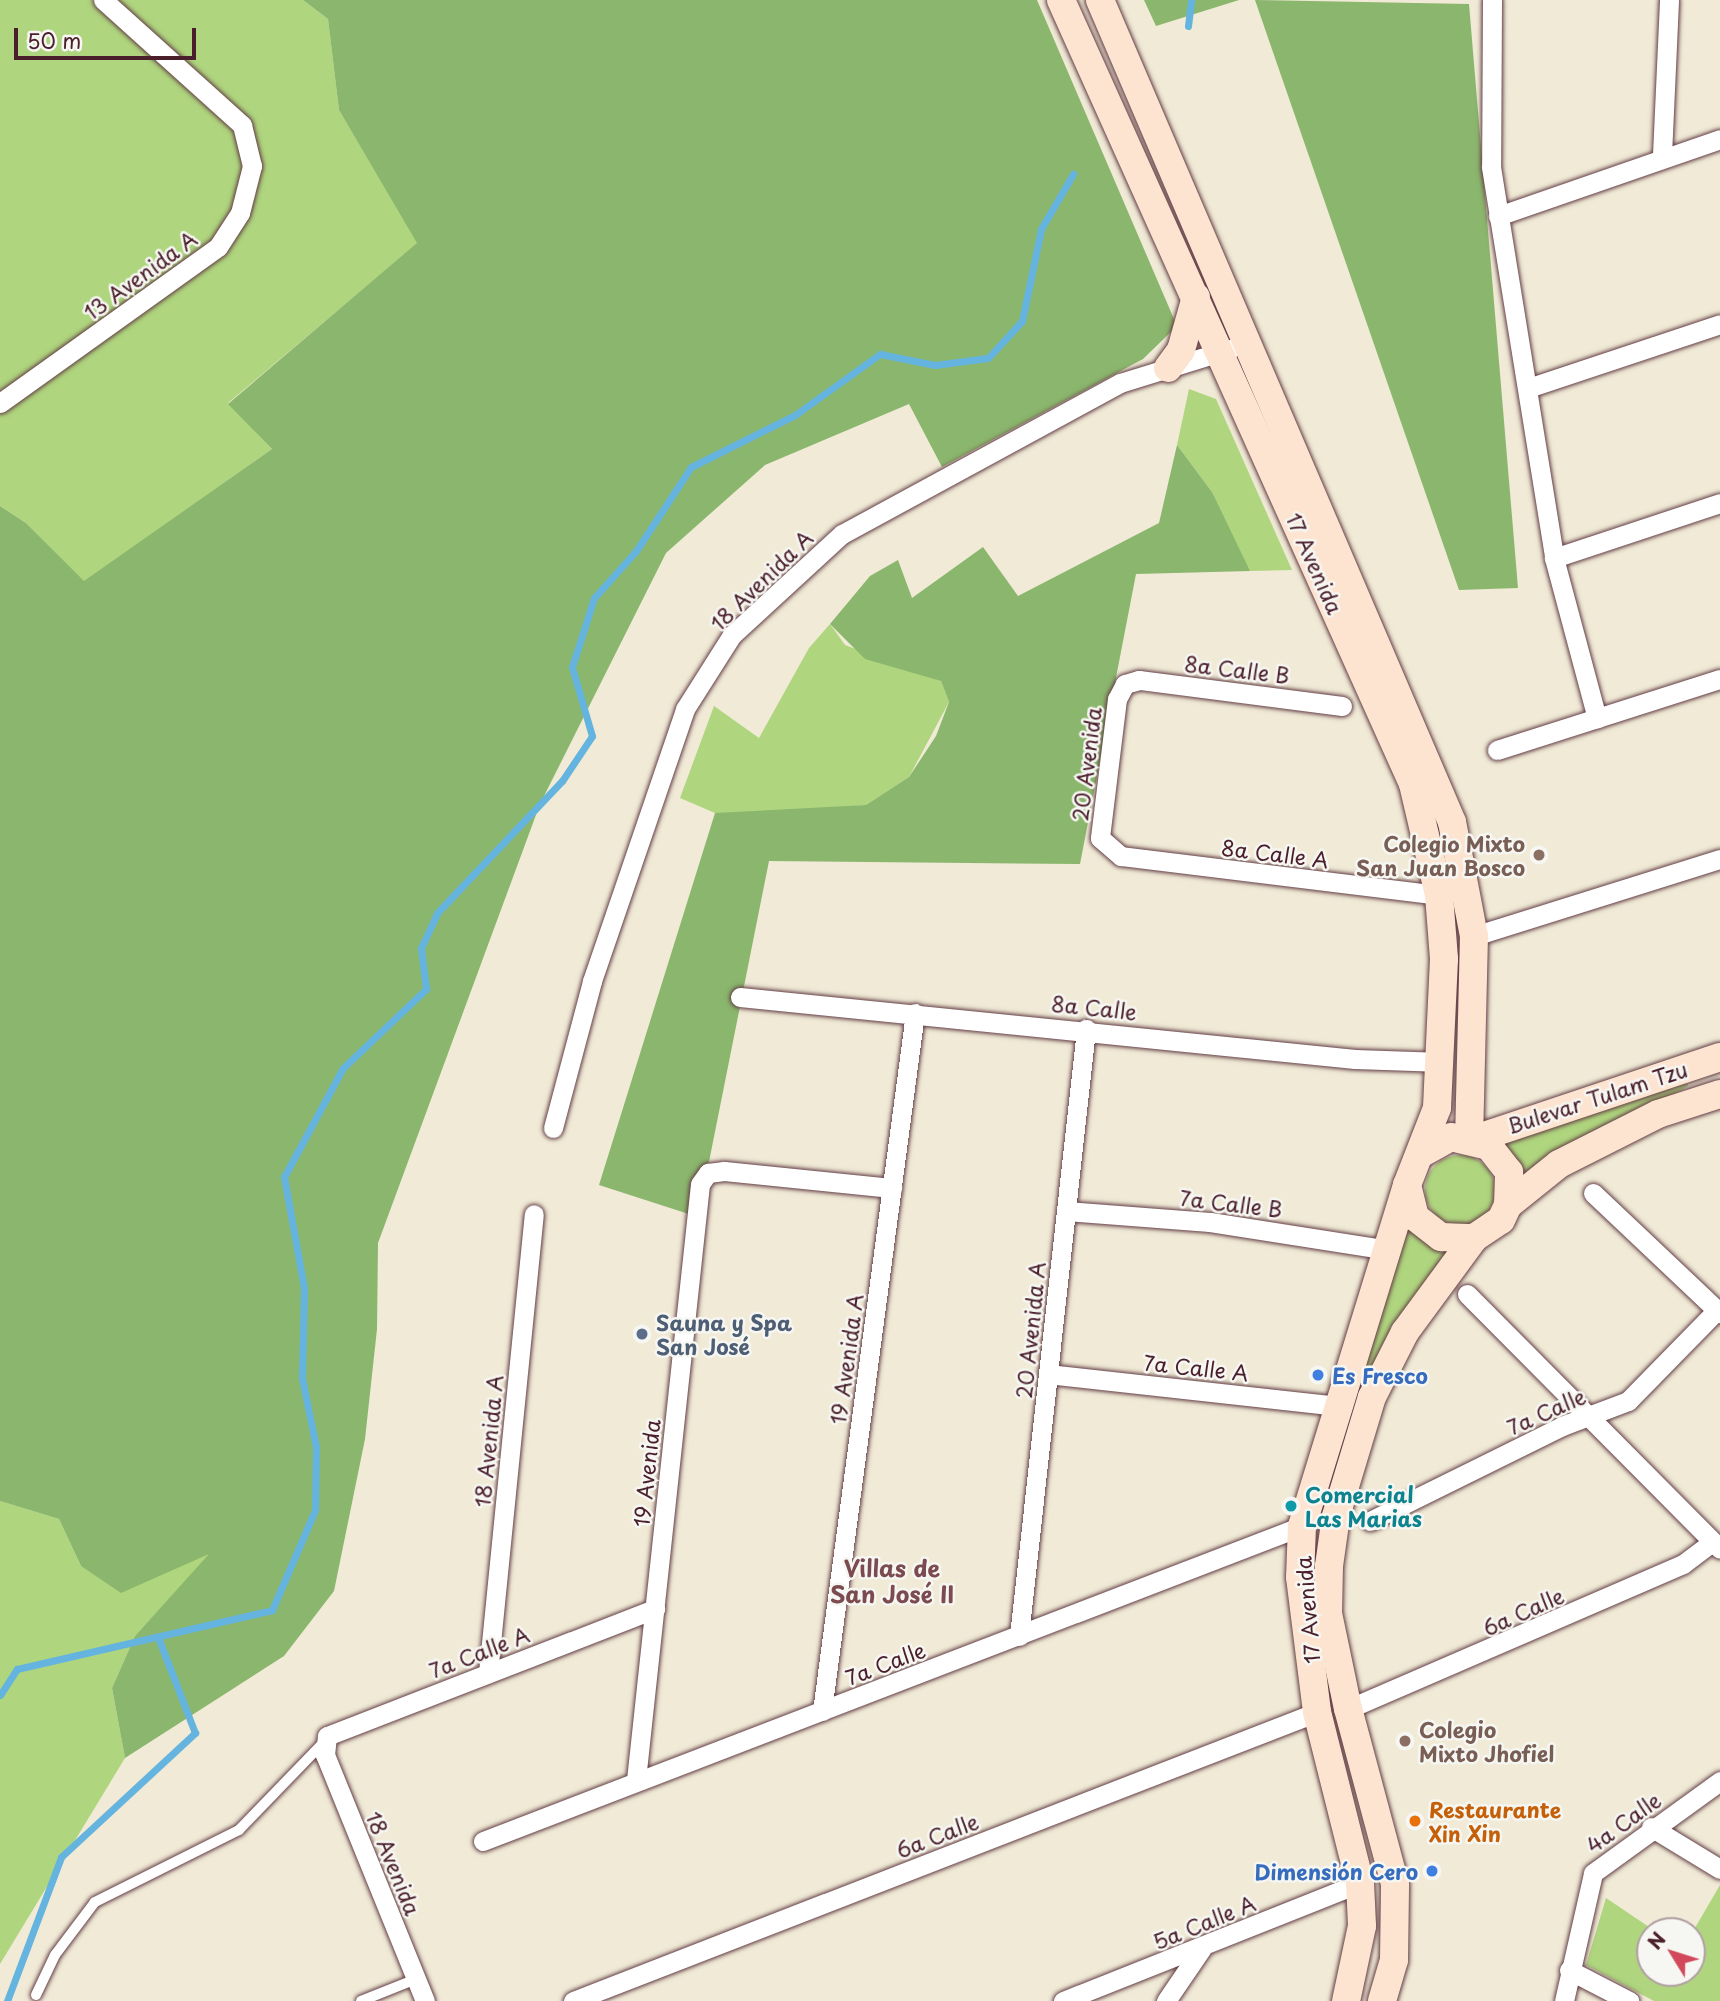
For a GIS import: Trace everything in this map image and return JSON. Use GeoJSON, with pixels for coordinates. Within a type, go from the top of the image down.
{"type":"FeatureCollection","features":[{"type":"Feature","properties":{"kind":"main road","name":"17 Avenida"},"geometry":{"type":"LineString","coordinates":[[1061,0],[1413,784],[1439,895],[1443,1062],[1437,1108],[1420,1154]]}},
{"type":"Feature","properties":{"kind":"main road","name":"17 Avenida"},"geometry":{"type":"LineString","coordinates":[[1100,0],[1434,772],[1463,863],[1474,936],[1472,1138]]}},
{"type":"Feature","properties":{"kind":"main road"},"geometry":{"type":"LineString","coordinates":[[1168,368],[1181,350],[1196,297]]}},
{"type":"Feature","properties":{"kind":"main road","name":"Bulevar Tulam Tzu"},"geometry":{"type":"LineString","coordinates":[[1472,1138],[1720,1057]]}},
{"type":"Feature","properties":{"kind":"main road","name":"Bulevar Tulam Tzu"},"geometry":{"type":"LineString","coordinates":[[1508,1205],[1559,1164],[1658,1114],[1720,1094]]}},
{"type":"Feature","properties":{"kind":"main road"},"geometry":{"type":"LineString","coordinates":[[1451,1137],[1472,1138],[1505,1165],[1508,1205],[1501,1220],[1474,1238],[1441,1237],[1427,1229],[1415,1217],[1407,1185],[1420,1154],[1451,1137]]}},
{"type":"Feature","properties":{"kind":"main road","name":"17 Avenida"},"geometry":{"type":"LineString","coordinates":[[1346,2001],[1362,1926],[1360,1883],[1317,1712],[1301,1588],[1302,1526],[1390,1250],[1407,1185]]}},
{"type":"Feature","properties":{"kind":"main road","name":"17 Avenida"},"geometry":{"type":"LineString","coordinates":[[1382,2001],[1394,1960],[1395,1884],[1348,1709],[1328,1613],[1336,1516],[1383,1375],[1405,1332],[1474,1238]]}},
{"type":"Feature","properties":{"kind":"street","name":"13 Avenida A"},"geometry":{"type":"LineString","coordinates":[[0,403],[218,247],[240,213],[252,166],[242,125],[103,0]]}},
{"type":"Feature","properties":{"kind":"street"},"geometry":{"type":"LineString","coordinates":[[1492,0],[1491,167],[1498,216],[1554,558],[1597,718]]}},
{"type":"Feature","properties":{"kind":"street"},"geometry":{"type":"LineString","coordinates":[[1662,155],[1669,0]]}},
{"type":"Feature","properties":{"kind":"street"},"geometry":{"type":"LineString","coordinates":[[1498,216],[1662,155],[1720,139]]}},
{"type":"Feature","properties":{"kind":"street"},"geometry":{"type":"LineString","coordinates":[[1528,388],[1720,324]]}},
{"type":"Feature","properties":{"kind":"street","name":"18 Avenida A"},"geometry":{"type":"LineString","coordinates":[[553,1128],[592,981],[684,709],[732,635],[842,534],[1120,383],[1251,344]]}},
{"type":"Feature","properties":{"kind":"street"},"geometry":{"type":"LineString","coordinates":[[1554,558],[1720,503]]}},
{"type":"Feature","properties":{"kind":"street"},"geometry":{"type":"LineString","coordinates":[[1497,750],[1720,679]]}},
{"type":"Feature","properties":{"kind":"street","name":"8a Calle B"},"geometry":{"type":"LineString","coordinates":[[1125,684],[1139,680],[1342,706]]}},
{"type":"Feature","properties":{"kind":"street","name":"20 Avenida"},"geometry":{"type":"LineString","coordinates":[[1107,850],[1100,838],[1117,699],[1125,684]]}},
{"type":"Feature","properties":{"kind":"street","name":"8a Calle A"},"geometry":{"type":"LineString","coordinates":[[1107,850],[1439,895]]}},
{"type":"Feature","properties":{"kind":"street"},"geometry":{"type":"LineString","coordinates":[[1474,936],[1720,859]]}},
{"type":"Feature","properties":{"kind":"street","name":"8a Calle"},"geometry":{"type":"LineString","coordinates":[[740,997],[1086,1029],[1355,1059],[1443,1062]]}},
{"type":"Feature","properties":{"kind":"street","name":"19 Avenida A"},"geometry":{"type":"LineString","coordinates":[[822,1711],[915,1013]]}},
{"type":"Feature","properties":{"kind":"street","name":"20 Avenida A"},"geometry":{"type":"LineString","coordinates":[[1018,1636],[1086,1029]]}},
{"type":"Feature","properties":{"kind":"street","name":"19 Avenida"},"geometry":{"type":"LineString","coordinates":[[636,1780],[700,1184],[708,1172],[892,1188]]}},
{"type":"Feature","properties":{"kind":"street"},"geometry":{"type":"LineString","coordinates":[[1593,1194],[1719,1312]]}},
{"type":"Feature","properties":{"kind":"street","name":"7a Calle B"},"geometry":{"type":"LineString","coordinates":[[1066,1211],[1210,1222],[1390,1250]]}},
{"type":"Feature","properties":{"kind":"street","name":"18 Avenida A"},"geometry":{"type":"LineString","coordinates":[[488,1672],[534,1214]]}},
{"type":"Feature","properties":{"kind":"street"},"geometry":{"type":"LineString","coordinates":[[1467,1294],[1591,1415],[1716,1546]]}},
{"type":"Feature","properties":{"kind":"street","name":"7a Calle"},"geometry":{"type":"LineString","coordinates":[[1370,1521],[1591,1415],[1628,1401],[1719,1312]]}},
{"type":"Feature","properties":{"kind":"street","name":"7a Calle A"},"geometry":{"type":"LineString","coordinates":[[1048,1374],[1340,1406]]}},
{"type":"Feature","properties":{"kind":"street","name":"7a Calle"},"geometry":{"type":"LineString","coordinates":[[483,1840],[1302,1526]]}},
{"type":"Feature","properties":{"kind":"street","name":"6a Calle"},"geometry":{"type":"LineString","coordinates":[[1348,1709],[1684,1564],[1716,1546]]}},
{"type":"Feature","properties":{"kind":"street","name":"7a Calle A"},"geometry":{"type":"LineString","coordinates":[[324,1742],[342,1727],[654,1609]]}},
{"type":"Feature","properties":{"kind":"street","name":"6a Calle"},"geometry":{"type":"LineString","coordinates":[[573,2001],[1317,1712]]}},
{"type":"Feature","properties":{"kind":"street","name":"18 Avenida"},"geometry":{"type":"LineString","coordinates":[[324,1742],[425,2001]]}},
{"type":"Feature","properties":{"kind":"street","name":"4a Calle"},"geometry":{"type":"LineString","coordinates":[[1564,2001],[1593,1873],[1651,1827],[1720,1781]]}},
{"type":"Feature","properties":{"kind":"street"},"geometry":{"type":"LineString","coordinates":[[1651,1827],[1720,1869]]}},
{"type":"Feature","properties":{"kind":"street","name":"5a Calle A"},"geometry":{"type":"LineString","coordinates":[[1063,2001],[1360,1883]]}},
{"type":"Feature","properties":{"kind":"street"},"geometry":{"type":"LineString","coordinates":[[1166,2001],[1202,1948]]}},
{"type":"Feature","properties":{"kind":"street"},"geometry":{"type":"LineString","coordinates":[[1569,1970],[1629,2001]]}},
{"type":"Feature","properties":{"kind":"lane"},"geometry":{"type":"LineString","coordinates":[[36,1995],[55,1955],[95,1902],[239,1830],[324,1742]]}},
{"type":"Feature","properties":{"kind":"lane"},"geometry":{"type":"LineString","coordinates":[[361,2001],[416,1979]]}},
{"type":"Feature","properties":{"kind":"green space"},"geometry":{"type":"Polygon","coordinates":[[[0,0],[303,0],[328,19],[339,110],[418,243],[228,403],[272,449],[84,582],[26,523],[0,506],[0,0]]]}},
{"type":"Feature","properties":{"kind":"green space"},"geometry":{"type":"Polygon","coordinates":[[[303,0],[1037,0],[1177,326],[1143,359],[942,467],[909,404],[765,465],[666,553],[540,804],[378,1243],[377,1329],[365,1439],[334,1591],[284,1656],[125,1758],[112,1688],[135,1636],[209,1554],[121,1593],[81,1566],[59,1519],[0,1501],[0,506],[26,523],[84,581],[272,449],[228,404],[417,243],[339,110],[328,19],[303,0]]]}},
{"type":"Feature","properties":{"kind":"green space"},"geometry":{"type":"Polygon","coordinates":[[[1144,0],[1239,0],[1156,26],[1144,0]]]}},
{"type":"Feature","properties":{"kind":"green space"},"geometry":{"type":"Polygon","coordinates":[[[1255,0],[1469,4],[1518,588],[1459,590],[1255,0]]]}},
{"type":"Feature","properties":{"kind":"green space"},"geometry":{"type":"Polygon","coordinates":[[[1189,389],[1216,399],[1292,570],[1250,571],[1226,531],[1212,492],[1177,445],[1189,389]]]}},
{"type":"Feature","properties":{"kind":"green space"},"geometry":{"type":"Polygon","coordinates":[[[1177,445],[1212,492],[1250,571],[1136,574],[1080,864],[769,861],[698,1217],[599,1185],[715,813],[866,805],[909,777],[936,736],[949,702],[941,681],[865,659],[830,624],[870,576],[898,560],[912,598],[983,547],[1018,596],[1159,523],[1177,445]]]}},
{"type":"Feature","properties":{"kind":"green space"},"geometry":{"type":"Polygon","coordinates":[[[830,624],[845,645],[941,681],[949,702],[909,777],[866,805],[775,813],[715,813],[680,798],[714,706],[759,738],[809,648],[830,624]]]}},
{"type":"Feature","properties":{"kind":"green space"},"geometry":{"type":"Polygon","coordinates":[[[1686,1076],[1688,1086],[1517,1187],[1494,1143],[1686,1076]]]}},
{"type":"Feature","properties":{"kind":"green space"},"geometry":{"type":"Polygon","coordinates":[[[1460,1155],[1485,1165],[1495,1190],[1485,1215],[1460,1225],[1435,1215],[1425,1190],[1435,1165],[1460,1155]]]}},
{"type":"Feature","properties":{"kind":"green space"},"geometry":{"type":"Polygon","coordinates":[[[1410,1215],[1454,1247],[1355,1397],[1410,1215]]]}},
{"type":"Feature","properties":{"kind":"green space"},"geometry":{"type":"Polygon","coordinates":[[[0,1501],[59,1519],[81,1566],[211,1553],[135,1636],[112,1688],[125,1758],[0,1964],[0,1501]]]}},
{"type":"Feature","properties":{"kind":"green space"},"geometry":{"type":"Polygon","coordinates":[[[1720,1885],[1720,2001],[1654,2001],[1586,1965],[1606,1898],[1636,1918],[1636,1987],[1706,1987],[1706,1917],[1701,1917],[1720,1885]]]}},
{"type":"Feature","properties":{"kind":"waterway"},"geometry":{"type":"LineString","coordinates":[[1188,26],[1191,0]]}},
{"type":"Feature","properties":{"kind":"waterway"},"geometry":{"type":"LineString","coordinates":[[0,1695],[17,1669],[272,1610],[315,1510],[316,1447],[302,1378],[304,1288],[284,1177],[343,1068],[426,989],[421,948],[437,913],[562,781],[592,736],[572,667],[594,598],[636,551],[691,467],[795,415],[880,354],[935,365],[988,358],[1022,321],[1041,229],[1073,174]]}},
{"type":"Feature","properties":{"kind":"waterway"},"geometry":{"type":"LineString","coordinates":[[7,2001],[61,1857],[195,1733],[158,1637]]}},
{"type":"Feature","properties":{"kind":"place","name":"Colegio Mixto San Juan Bosco"},"geometry":{"type":"Point","coordinates":[1539,855]}},
{"type":"Feature","properties":{"kind":"place","name":"Sauna y Spa San José"},"geometry":{"type":"Point","coordinates":[642,1334]}},
{"type":"Feature","properties":{"kind":"place","name":"Es Fresco"},"geometry":{"type":"Point","coordinates":[1318,1375]}},
{"type":"Feature","properties":{"kind":"place","name":"Comercial Las Marias"},"geometry":{"type":"Point","coordinates":[1291,1506]}},
{"type":"Feature","properties":{"kind":"place","name":"Colegio Mixto Jhofiel"},"geometry":{"type":"Point","coordinates":[1405,1741]}},
{"type":"Feature","properties":{"kind":"place","name":"Restaurante Xin Xin"},"geometry":{"type":"Point","coordinates":[1415,1821]}},
{"type":"Feature","properties":{"kind":"place","name":"Dimensión Cero"},"geometry":{"type":"Point","coordinates":[1432,1871]}},
{"type":"Feature","properties":{"kind":"district","name":"Villas de San José II"},"geometry":{"type":"Point","coordinates":[892,1581]}}]}
